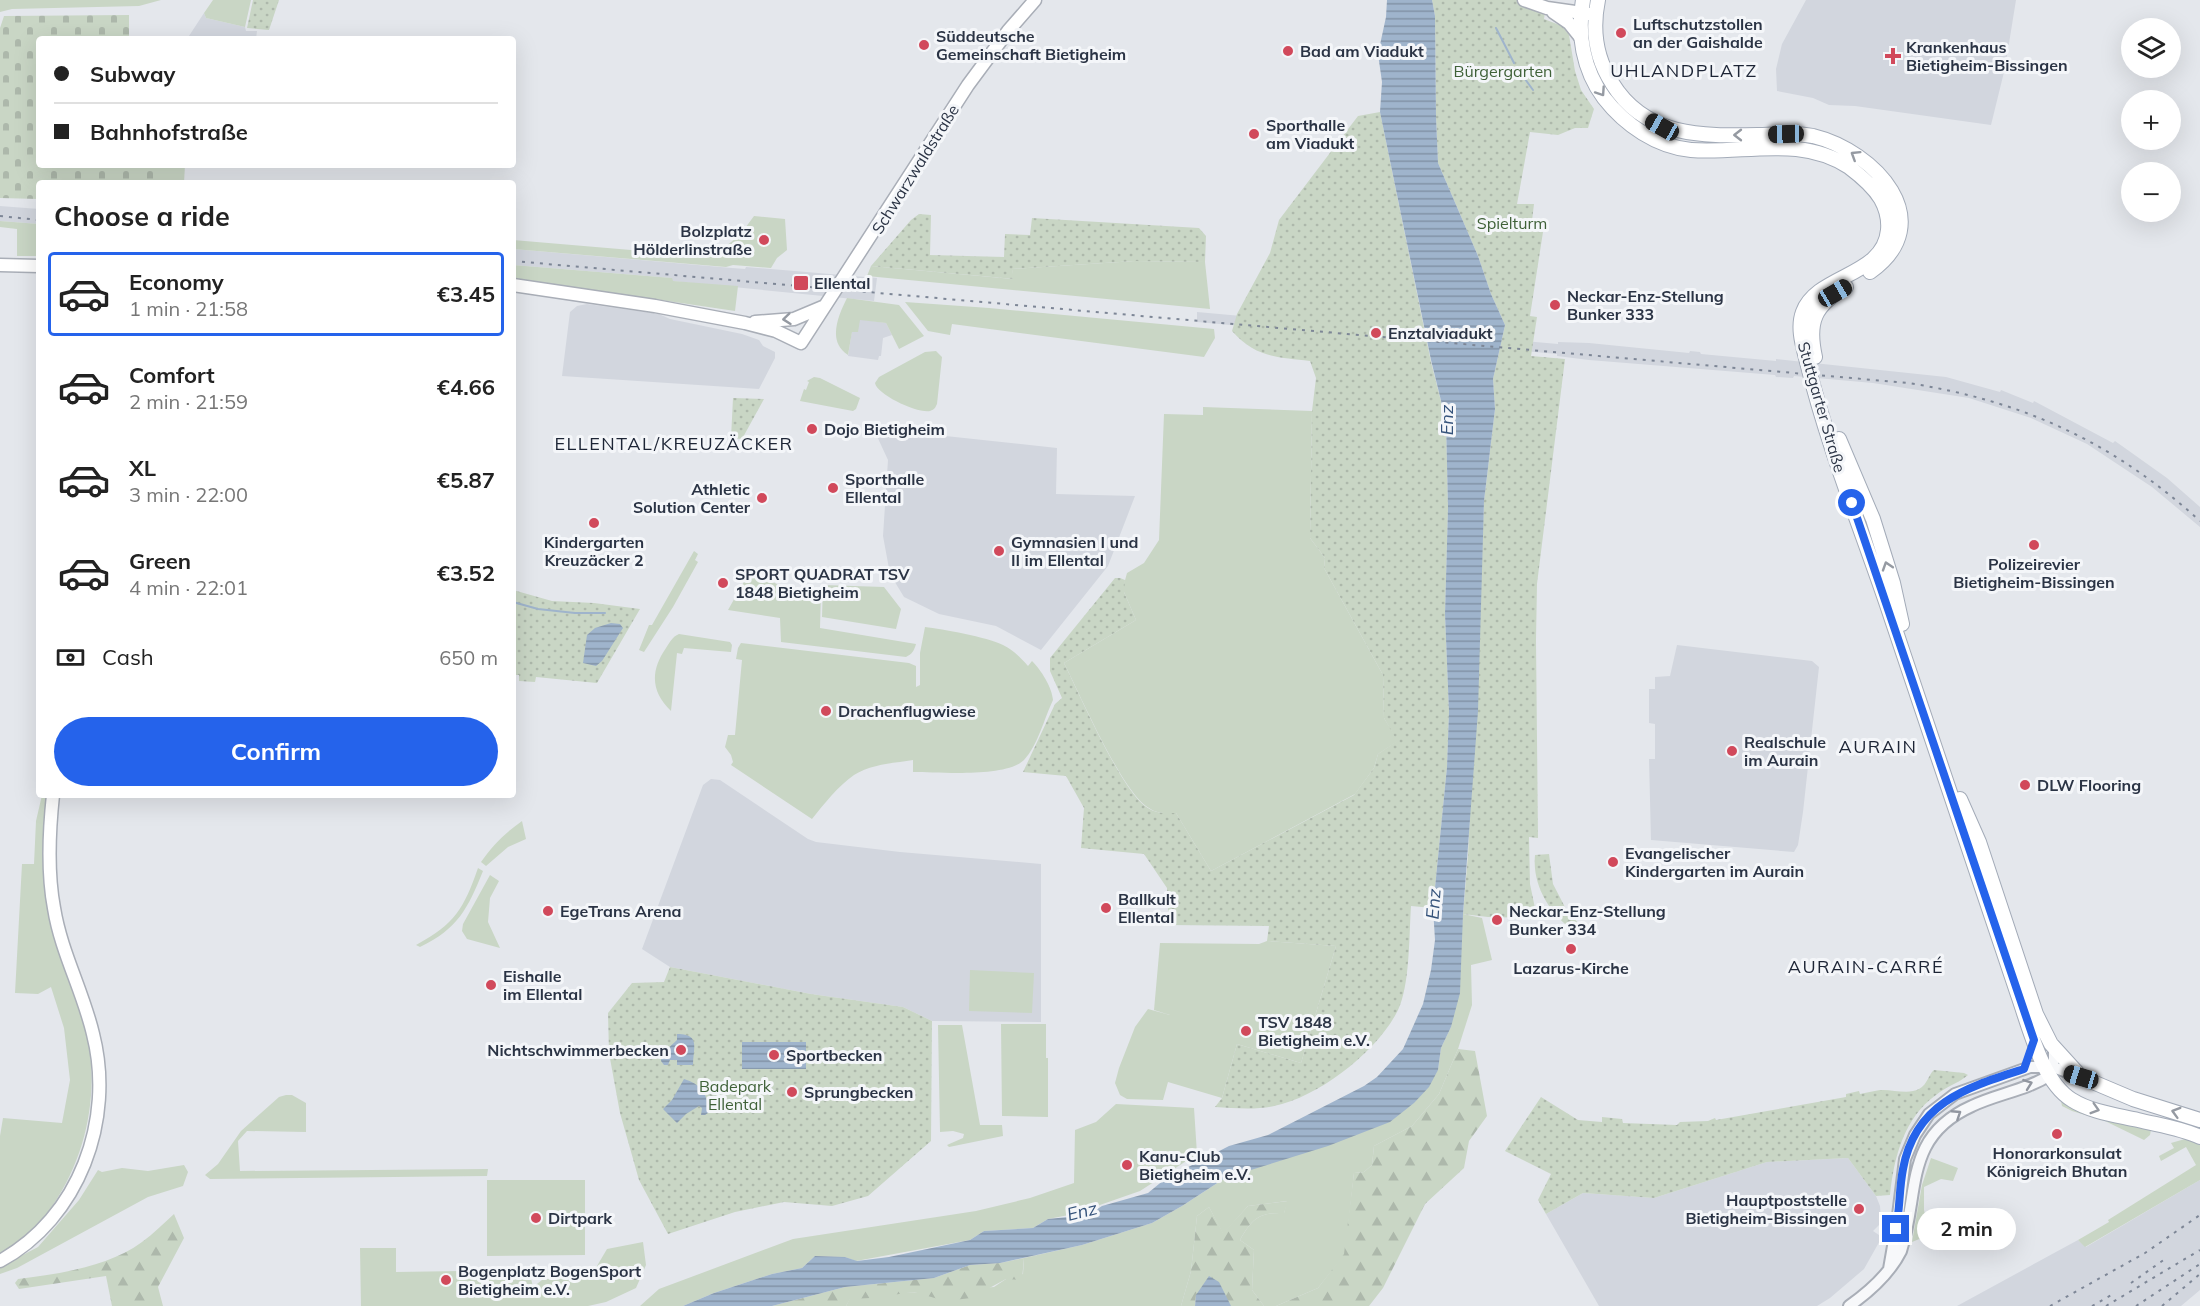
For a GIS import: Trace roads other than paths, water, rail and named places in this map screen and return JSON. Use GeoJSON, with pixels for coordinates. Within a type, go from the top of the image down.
{"type":"FeatureCollection","features":[{"type":"Feature","properties":{"kind":"main road","name":"Schwarzwaldstraße"},"geometry":{"type":"LineString","coordinates":[[745,323],[776,332],[801,343],[968,85],[1008,31],[1035,0]]}},
{"type":"Feature","properties":{"kind":"main road"},"geometry":{"type":"LineString","coordinates":[[1524,0],[1547,8],[1569,23],[1581,38]]}},
{"type":"Feature","properties":{"kind":"main road"},"geometry":{"type":"LineString","coordinates":[[1547,8],[1568,0]]}},
{"type":"Feature","properties":{"kind":"main road","name":"Stuttgarter Straße"},"geometry":{"type":"LineString","coordinates":[[1599,0],[1596,15],[1598,48],[1608,78],[1623,98],[1646,118],[1662,127],[1690,134],[1812,136],[1835,144],[1864,161],[1881,176],[1896,196],[1900,210],[1900,227],[1892,252],[1873,270],[1835,293],[1821,305],[1814,318],[1813,348],[1827,401],[1841,443],[1873,519],[1891,576],[1902,624],[2036,1014],[2054,1047],[2081,1077],[2133,1099],[2200,1120]]}},
{"type":"Feature","properties":{"kind":"main road"},"geometry":{"type":"LineString","coordinates":[[1547,8],[1582,7],[1596,15]]}},
{"type":"Feature","properties":{"kind":"main road","name":"Stuttgarter Straße"},"geometry":{"type":"LineString","coordinates":[[1582,7],[1581,38],[1588,68],[1601,94],[1623,119],[1647,135],[1691,150],[1783,147],[1815,152],[1831,157],[1858,173],[1882,200],[1888,224],[1887,236],[1882,249],[1865,266],[1814,296],[1802,314],[1801,334],[1830,441],[2034,1040],[2049,1069]]}},
{"type":"Feature","properties":{"kind":"main road"},"geometry":{"type":"LineString","coordinates":[[0,265],[36,266]]}},
{"type":"Feature","properties":{"kind":"main road"},"geometry":{"type":"LineString","coordinates":[[516,285],[655,306],[745,323],[794,319],[826,306]]}},
{"type":"Feature","properties":{"kind":"main road"},"geometry":{"type":"LineString","coordinates":[[0,1261],[34,1238],[66,1200],[81,1173],[97,1119],[99,1074],[96,1046],[54,909],[49,871],[53,798]]}},
{"type":"Feature","properties":{"kind":"main road"},"geometry":{"type":"LineString","coordinates":[[2049,1069],[2064,1095],[2080,1104],[2200,1137]]}},
{"type":"Feature","properties":{"kind":"street"},"geometry":{"type":"LineString","coordinates":[[2024,1069],[2034,1040]]}},
{"type":"Feature","properties":{"kind":"street"},"geometry":{"type":"LineString","coordinates":[[2049,1069],[2054,1047]]}},
{"type":"Feature","properties":{"kind":"street"},"geometry":{"type":"LineString","coordinates":[[1889,1269],[1903,1168],[1915,1135],[1929,1114],[1955,1094],[2024,1069],[2049,1069]]}},
{"type":"Feature","properties":{"kind":"street"},"geometry":{"type":"LineString","coordinates":[[1849,1306],[1867,1292],[1896,1261],[1903,1246],[1913,1183],[1922,1154],[1941,1126],[1966,1109],[2049,1069]]}},
{"type":"Feature","properties":{"kind":"street","name":"Stuttgarter Straße"},"geometry":{"type":"LineString","coordinates":[[2049,1069],[2081,1077]]}},
{"type":"Feature","properties":{"kind":"water","name":"Enz"},"geometry":{"type":"Polygon","coordinates":[[[1387,0],[1432,0],[1435,16],[1438,163],[1505,325],[1493,379],[1495,409],[1484,501],[1478,711],[1463,914],[1460,993],[1451,1027],[1441,1048],[1438,1070],[1429,1087],[1414,1103],[1390,1122],[1328,1146],[1225,1178],[1152,1223],[1082,1245],[1000,1263],[970,1265],[934,1278],[845,1287],[772,1306],[683,1306],[772,1274],[802,1268],[815,1256],[845,1257],[857,1261],[889,1257],[970,1240],[984,1231],[1033,1228],[1048,1219],[1088,1215],[1102,1206],[1148,1193],[1165,1179],[1229,1146],[1268,1135],[1364,1086],[1377,1077],[1403,1049],[1423,1004],[1435,940],[1433,908],[1447,767],[1449,712],[1445,614],[1448,508],[1446,421],[1431,360],[1380,112],[1382,82],[1378,54],[1386,17],[1387,0]]]}},
{"type":"Feature","properties":{"kind":"water"},"geometry":{"type":"Polygon","coordinates":[[[611,623],[620,624],[623,628],[602,661],[596,666],[583,663],[587,635],[595,628],[611,623]]]}},
{"type":"Feature","properties":{"kind":"water","name":"Nichtschwimmerbecken"},"geometry":{"type":"Polygon","coordinates":[[[677,1034],[690,1036],[693,1039],[693,1065],[677,1065],[677,1060],[670,1060],[668,1065],[664,1065],[661,1061],[662,1054],[677,1040],[677,1034]]]}},
{"type":"Feature","properties":{"kind":"water","name":"Sportbecken"},"geometry":{"type":"Polygon","coordinates":[[[742,1042],[806,1042],[806,1069],[742,1069],[742,1042]]]}},
{"type":"Feature","properties":{"kind":"water"},"geometry":{"type":"Polygon","coordinates":[[[684,1079],[703,1091],[708,1113],[701,1115],[702,1108],[699,1106],[677,1123],[663,1109],[672,1100],[684,1079]]]}},
{"type":"Feature","properties":{"kind":"water"},"geometry":{"type":"Polygon","coordinates":[[[1209,1276],[1219,1282],[1231,1306],[1195,1306],[1196,1295],[1209,1276]]]}},
{"type":"Feature","properties":{"kind":"waterway"},"geometry":{"type":"LineString","coordinates":[[1496,28],[1514,63]]}},
{"type":"Feature","properties":{"kind":"waterway"},"geometry":{"type":"LineString","coordinates":[[1517,68],[1533,90]]}},
{"type":"Feature","properties":{"kind":"waterway"},"geometry":{"type":"LineString","coordinates":[[516,603],[538,609],[605,613]]}},
{"type":"Feature","properties":{"kind":"railway"},"geometry":{"type":"LineString","coordinates":[[0,216],[36,220]]}},
{"type":"Feature","properties":{"kind":"railway"},"geometry":{"type":"LineString","coordinates":[[516,261],[1908,383],[1990,401],[2065,429],[2100,447],[2134,469],[2200,521]]}},
{"type":"Feature","properties":{"kind":"railway"},"geometry":{"type":"LineString","coordinates":[[2050,1306],[2145,1253],[2200,1215]]}},
{"type":"Feature","properties":{"kind":"railway"},"geometry":{"type":"LineString","coordinates":[[2106,1306],[2200,1250]]}},
{"type":"Feature","properties":{"kind":"railway"},"geometry":{"type":"LineString","coordinates":[[2131,1283],[2165,1259]]}},
{"type":"Feature","properties":{"kind":"railway"},"geometry":{"type":"LineString","coordinates":[[2136,1306],[2200,1264]]}},
{"type":"Feature","properties":{"kind":"railway"},"geometry":{"type":"LineString","coordinates":[[2162,1306],[2200,1274]]}},
{"type":"Feature","properties":{"kind":"railway"},"geometry":{"type":"LineString","coordinates":[[2092,1306],[2113,1294]]}},
{"type":"Feature","properties":{"kind":"place","name":"Luftschutzstollen an der Gaishalde"},"geometry":{"type":"Point","coordinates":[1621,33]}},
{"type":"Feature","properties":{"kind":"place","name":"Süddeutsche Gemeinschaft Bietigheim"},"geometry":{"type":"Point","coordinates":[924,45]}},
{"type":"Feature","properties":{"kind":"place","name":"Bad am Viadukt"},"geometry":{"type":"Point","coordinates":[1288,51]}},
{"type":"Feature","properties":{"kind":"place","name":"Krankenhaus Bietigheim-Bissingen"},"geometry":{"type":"Point","coordinates":[1893,56]}},
{"type":"Feature","properties":{"kind":"place","name":"Sporthalle am Viadukt"},"geometry":{"type":"Point","coordinates":[1254,134]}},
{"type":"Feature","properties":{"kind":"place","name":"Bolzplatz Hölderlinstraße"},"geometry":{"type":"Point","coordinates":[764,240]}},
{"type":"Feature","properties":{"kind":"place","name":"Ellental"},"geometry":{"type":"Point","coordinates":[801,283]}},
{"type":"Feature","properties":{"kind":"place","name":"Neckar-Enz-Stellung Bunker 333"},"geometry":{"type":"Point","coordinates":[1555,305]}},
{"type":"Feature","properties":{"kind":"place","name":"Enztalviadukt"},"geometry":{"type":"Point","coordinates":[1376,333]}},
{"type":"Feature","properties":{"kind":"place","name":"Dojo Bietigheim"},"geometry":{"type":"Point","coordinates":[812,429]}},
{"type":"Feature","properties":{"kind":"place","name":"Sporthalle Ellental"},"geometry":{"type":"Point","coordinates":[833,488]}},
{"type":"Feature","properties":{"kind":"place","name":"Athletic Solution Center"},"geometry":{"type":"Point","coordinates":[762,498]}},
{"type":"Feature","properties":{"kind":"place","name":"Kindergarten Kreuzäcker 2"},"geometry":{"type":"Point","coordinates":[594,523]}},
{"type":"Feature","properties":{"kind":"place","name":"Polizeirevier Bietigheim-Bissingen"},"geometry":{"type":"Point","coordinates":[2034,545]}},
{"type":"Feature","properties":{"kind":"place","name":"Gymnasien I und II im Ellental"},"geometry":{"type":"Point","coordinates":[999,551]}},
{"type":"Feature","properties":{"kind":"place","name":"SPORT QUADRAT TSV 1848 Bietigheim"},"geometry":{"type":"Point","coordinates":[723,583]}},
{"type":"Feature","properties":{"kind":"place","name":"Drachenflugwiese"},"geometry":{"type":"Point","coordinates":[826,711]}},
{"type":"Feature","properties":{"kind":"place","name":"Realschule im Aurain"},"geometry":{"type":"Point","coordinates":[1732,751]}},
{"type":"Feature","properties":{"kind":"place","name":"DLW Flooring"},"geometry":{"type":"Point","coordinates":[2025,785]}},
{"type":"Feature","properties":{"kind":"place","name":"Evangelischer Kindergarten im Aurain"},"geometry":{"type":"Point","coordinates":[1613,862]}},
{"type":"Feature","properties":{"kind":"place","name":"Ballkult Ellental"},"geometry":{"type":"Point","coordinates":[1106,908]}},
{"type":"Feature","properties":{"kind":"place","name":"EgeTrans Arena"},"geometry":{"type":"Point","coordinates":[548,911]}},
{"type":"Feature","properties":{"kind":"place","name":"Neckar-Enz-Stellung Bunker 334"},"geometry":{"type":"Point","coordinates":[1497,920]}},
{"type":"Feature","properties":{"kind":"place","name":"Lazarus-Kirche"},"geometry":{"type":"Point","coordinates":[1571,949]}},
{"type":"Feature","properties":{"kind":"place","name":"Eishalle im Ellental"},"geometry":{"type":"Point","coordinates":[491,985]}},
{"type":"Feature","properties":{"kind":"place","name":"TSV 1848 Bietigheim e.V."},"geometry":{"type":"Point","coordinates":[1246,1031]}},
{"type":"Feature","properties":{"kind":"place","name":"Nichtschwimmerbecken"},"geometry":{"type":"Point","coordinates":[681,1050]}},
{"type":"Feature","properties":{"kind":"place","name":"Sportbecken"},"geometry":{"type":"Point","coordinates":[774,1055]}},
{"type":"Feature","properties":{"kind":"place","name":"Sprungbecken"},"geometry":{"type":"Point","coordinates":[792,1092]}},
{"type":"Feature","properties":{"kind":"place","name":"Honorarkonsulat Königreich Bhutan"},"geometry":{"type":"Point","coordinates":[2057,1134]}},
{"type":"Feature","properties":{"kind":"place","name":"Kanu-Club Bietigheim e.V."},"geometry":{"type":"Point","coordinates":[1127,1165]}},
{"type":"Feature","properties":{"kind":"place","name":"Hauptpoststelle Bietigheim-Bissingen"},"geometry":{"type":"Point","coordinates":[1859,1209]}},
{"type":"Feature","properties":{"kind":"place","name":"Dirtpark"},"geometry":{"type":"Point","coordinates":[536,1218]}},
{"type":"Feature","properties":{"kind":"place","name":"Bogenplatz BogenSport Bietigheim e.V."},"geometry":{"type":"Point","coordinates":[446,1280]}},
{"type":"Feature","properties":{"kind":"district","name":"UHLANDPLATZ"},"geometry":{"type":"Point","coordinates":[1684,70]}},
{"type":"Feature","properties":{"kind":"district","name":"ELLENTAL/KREUZÄCKER"},"geometry":{"type":"Point","coordinates":[674,443]}},
{"type":"Feature","properties":{"kind":"district","name":"AURAIN"},"geometry":{"type":"Point","coordinates":[1878,746]}},
{"type":"Feature","properties":{"kind":"district","name":"AURAIN-CARRÉ"},"geometry":{"type":"Point","coordinates":[1866,966]}},
{"type":"Feature","properties":{"kind":"park label","name":"Bürgergarten"},"geometry":{"type":"Point","coordinates":[1503,71]}},
{"type":"Feature","properties":{"kind":"park label","name":"Spielturm"},"geometry":{"type":"Point","coordinates":[1512,223]}},
{"type":"Feature","properties":{"kind":"park label","name":"Badepark Ellental"},"geometry":{"type":"Point","coordinates":[735,1095]}}]}
